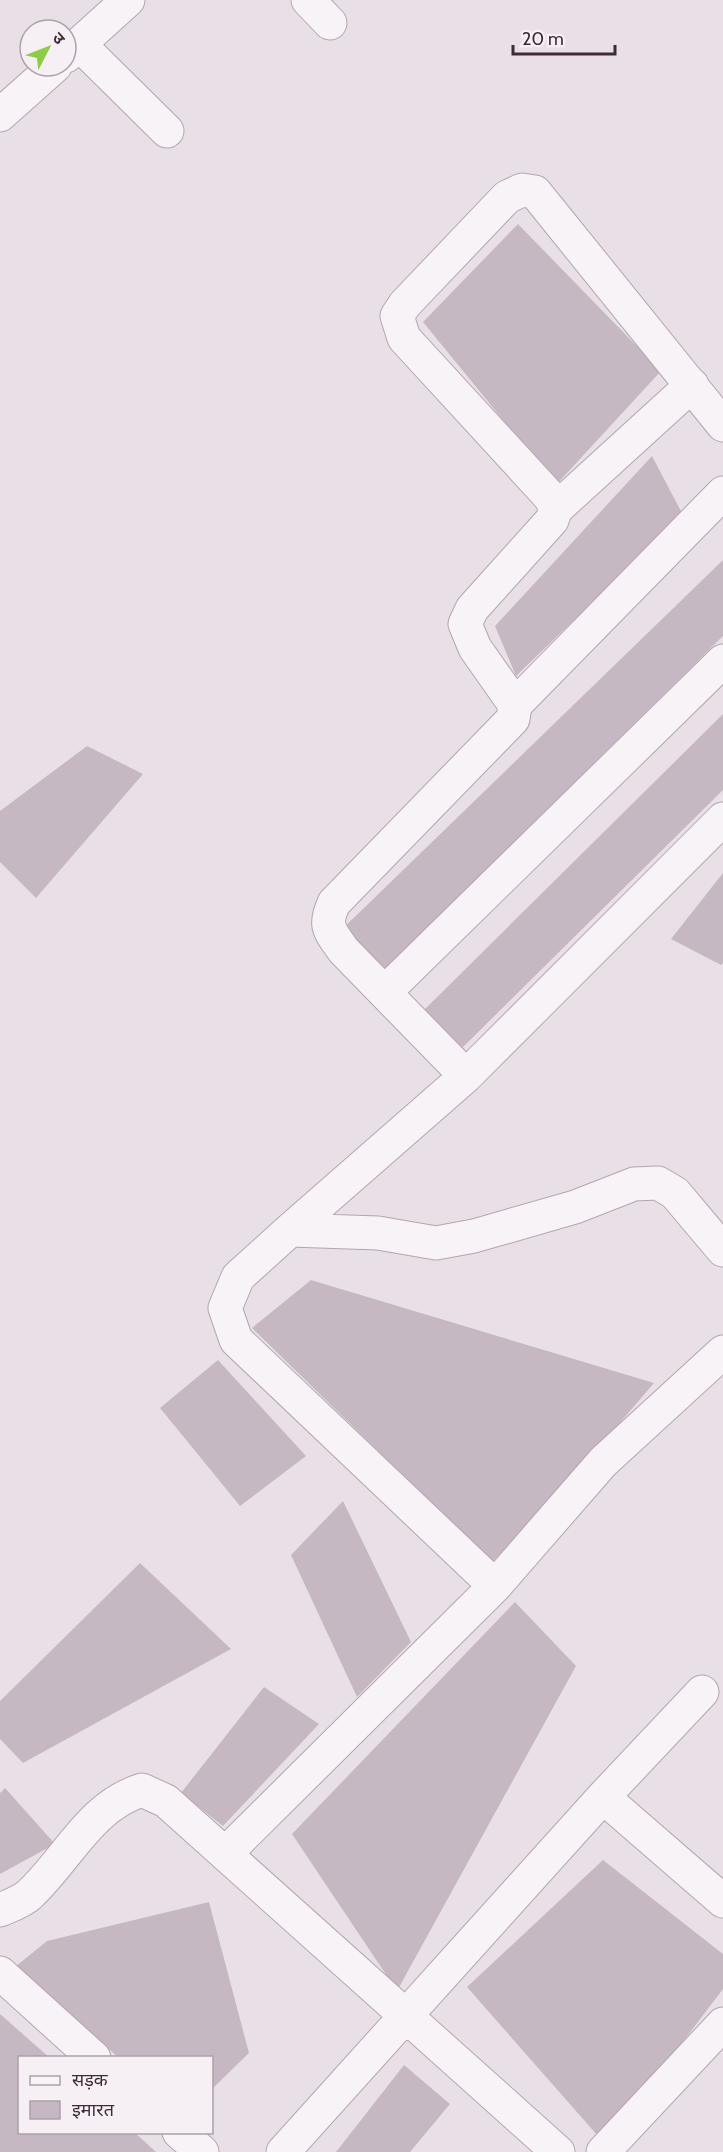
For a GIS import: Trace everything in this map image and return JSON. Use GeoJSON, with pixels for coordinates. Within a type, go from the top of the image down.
{"type":"FeatureCollection","features":[{"type":"Feature","properties":{"kind":"street"},"geometry":{"type":"LineString","coordinates":[[78,45],[128,0]]}},
{"type":"Feature","properties":{"kind":"street"},"geometry":{"type":"LineString","coordinates":[[78,55],[167,131]]}},
{"type":"Feature","properties":{"kind":"street"},"geometry":{"type":"LineString","coordinates":[[0,115],[42,78]]}},
{"type":"Feature","properties":{"kind":"street"},"geometry":{"type":"LineString","coordinates":[[556,509],[550,497],[404,338],[398,316],[405,304],[507,197],[522,190],[535,192],[544,200],[723,425]]}},
{"type":"Feature","properties":{"kind":"street"},"geometry":{"type":"LineString","coordinates":[[515,705],[475,648],[465,624],[472,609],[552,520],[556,509],[692,386]]}},
{"type":"Feature","properties":{"kind":"street"},"geometry":{"type":"LineString","coordinates":[[466,1076],[344,951],[329,930],[327,918],[334,903],[502,733],[513,719],[515,705],[723,493]]}},
{"type":"Feature","properties":{"kind":"street"},"geometry":{"type":"LineString","coordinates":[[385,992],[723,661]]}},
{"type":"Feature","properties":{"kind":"street"},"geometry":{"type":"LineString","coordinates":[[495,1586],[236,1340],[225,1308],[238,1277],[466,1076],[723,819]]}},
{"type":"Feature","properties":{"kind":"street"},"geometry":{"type":"LineString","coordinates":[[290,1230],[378,1233],[436,1243],[474,1236],[575,1207],[634,1184],[658,1183],[675,1193],[723,1250]]}},
{"type":"Feature","properties":{"kind":"street"},"geometry":{"type":"LineString","coordinates":[[225,1854],[495,1586],[603,1462],[723,1352]]}},
{"type":"Feature","properties":{"kind":"street"},"geometry":{"type":"LineString","coordinates":[[282,2152],[603,1797],[702,1692]]}},
{"type":"Feature","properties":{"kind":"street"},"geometry":{"type":"LineString","coordinates":[[0,1910],[27,1897],[100,1813],[126,1795],[142,1790],[166,1801],[558,2152]]}},
{"type":"Feature","properties":{"kind":"street"},"geometry":{"type":"LineString","coordinates":[[603,1797],[723,1901]]}},
{"type":"Feature","properties":{"kind":"street"},"geometry":{"type":"LineString","coordinates":[[0,1973],[92,2056]]}},
{"type":"Feature","properties":{"kind":"street"},"geometry":{"type":"LineString","coordinates":[[603,2152],[723,2024]]}},
{"type":"Feature","properties":{"kind":"street"},"geometry":{"type":"LineString","coordinates":[[180,2134],[202,2152]]}},
{"type":"Feature","properties":{"kind":"building"},"geometry":{"type":"Polygon","coordinates":[[[518,224],[661,371],[556,485],[423,322],[518,224]]]}},
{"type":"Feature","properties":{"kind":"building"},"geometry":{"type":"Polygon","coordinates":[[[652,456],[683,515],[516,676],[495,626],[652,456]]]}},
{"type":"Feature","properties":{"kind":"building"},"geometry":{"type":"Polygon","coordinates":[[[723,560],[723,636],[385,969],[334,937],[723,560]]]}},
{"type":"Feature","properties":{"kind":"building"},"geometry":{"type":"Polygon","coordinates":[[[723,714],[723,790],[461,1049],[420,1014],[723,714]]]}},
{"type":"Feature","properties":{"kind":"building"},"geometry":{"type":"Polygon","coordinates":[[[87,746],[143,774],[36,898],[0,862],[0,811],[87,746]]]}},
{"type":"Feature","properties":{"kind":"building"},"geometry":{"type":"Polygon","coordinates":[[[723,873],[723,963],[721,965],[671,939],[723,873]]]}},
{"type":"Feature","properties":{"kind":"building"},"geometry":{"type":"Polygon","coordinates":[[[311,1280],[654,1383],[554,1500],[492,1562],[252,1328],[311,1280]]]}},
{"type":"Feature","properties":{"kind":"building"},"geometry":{"type":"Polygon","coordinates":[[[218,1360],[306,1456],[240,1506],[160,1408],[218,1360]]]}},
{"type":"Feature","properties":{"kind":"building"},"geometry":{"type":"Polygon","coordinates":[[[343,1501],[411,1642],[357,1697],[291,1555],[343,1501]]]}},
{"type":"Feature","properties":{"kind":"building"},"geometry":{"type":"Polygon","coordinates":[[[140,1563],[231,1649],[23,1763],[0,1739],[0,1701],[140,1563]]]}},
{"type":"Feature","properties":{"kind":"building"},"geometry":{"type":"Polygon","coordinates":[[[515,1602],[576,1666],[397,1991],[292,1834],[515,1602]]]}},
{"type":"Feature","properties":{"kind":"building"},"geometry":{"type":"Polygon","coordinates":[[[264,1687],[319,1724],[223,1826],[181,1793],[264,1687]]]}},
{"type":"Feature","properties":{"kind":"building"},"geometry":{"type":"Polygon","coordinates":[[[5,1788],[55,1844],[0,1874],[0,1793],[5,1788]]]}},
{"type":"Feature","properties":{"kind":"building"},"geometry":{"type":"Polygon","coordinates":[[[603,1860],[723,1954],[723,1989],[605,2144],[467,1987],[603,1860]]]}},
{"type":"Feature","properties":{"kind":"building"},"geometry":{"type":"Polygon","coordinates":[[[209,1902],[249,2053],[213,2088],[213,2056],[117,2056],[15,1967],[47,1941],[209,1902]]]}},
{"type":"Feature","properties":{"kind":"building"},"geometry":{"type":"Polygon","coordinates":[[[0,2014],[48,2056],[18,2056],[18,2134],[136,2134],[156,2152],[0,2152],[0,2014]]]}},
{"type":"Feature","properties":{"kind":"building"},"geometry":{"type":"Polygon","coordinates":[[[404,2065],[450,2104],[410,2152],[336,2152],[404,2065]]]}}]}
